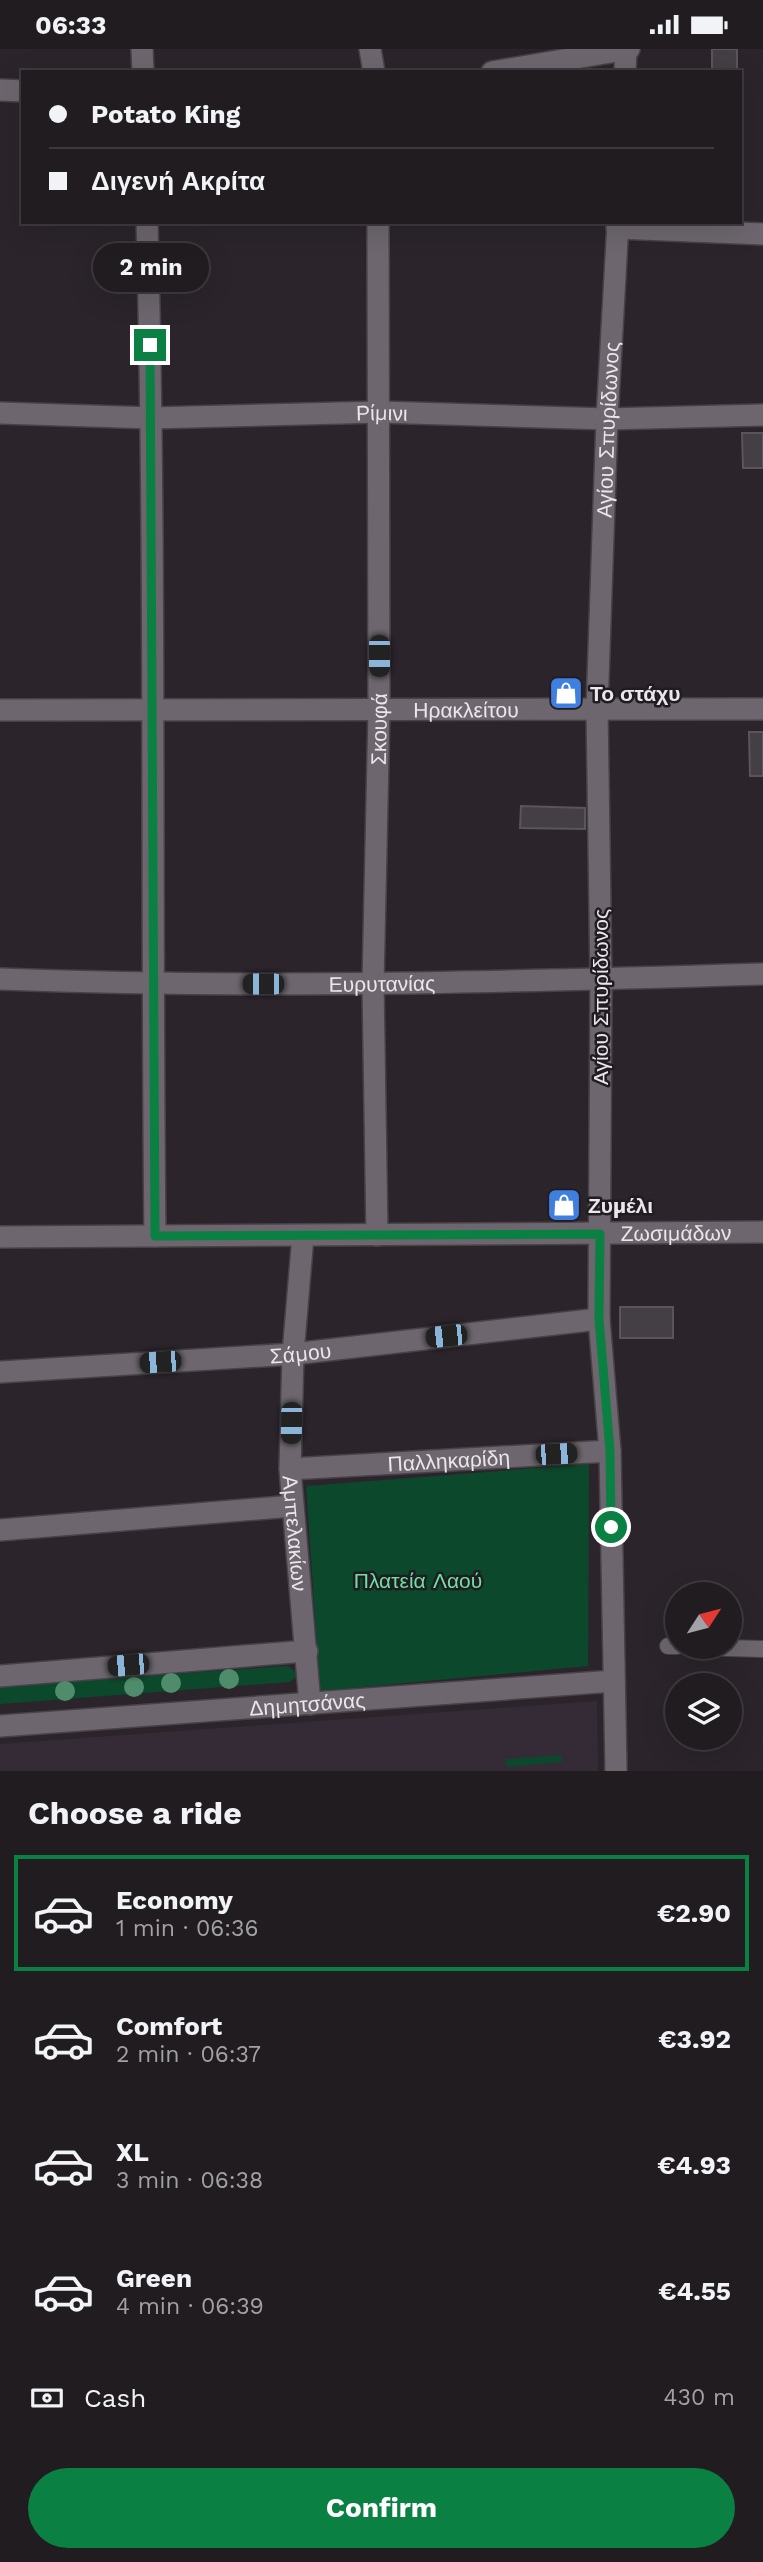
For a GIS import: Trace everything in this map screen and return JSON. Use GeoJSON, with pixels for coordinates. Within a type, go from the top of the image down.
{"type":"FeatureCollection","features":[{"type":"Feature","properties":{"kind":"street"},"geometry":{"type":"LineString","coordinates":[[142,49],[143,70]]}},
{"type":"Feature","properties":{"kind":"street"},"geometry":{"type":"LineString","coordinates":[[370,49],[374,70]]}},
{"type":"Feature","properties":{"kind":"street"},"geometry":{"type":"LineString","coordinates":[[504,70],[627,49],[625,70]]}},
{"type":"Feature","properties":{"kind":"street"},"geometry":{"type":"LineString","coordinates":[[0,90],[21,90]]}},
{"type":"Feature","properties":{"kind":"street"},"geometry":{"type":"LineString","coordinates":[[147,224],[152,418],[155,1236]]}},
{"type":"Feature","properties":{"kind":"street","name":"Σκουφά"},"geometry":{"type":"LineString","coordinates":[[377,1235],[373,984],[379,710],[378,224]]}},
{"type":"Feature","properties":{"kind":"street"},"geometry":{"type":"LineString","coordinates":[[617,225],[763,234]]}},
{"type":"Feature","properties":{"kind":"street","name":"Αγίου Σπυρίδωνος"},"geometry":{"type":"LineString","coordinates":[[615,1771],[610,1451],[599,1319],[601,979],[597,708],[617,225]]}},
{"type":"Feature","properties":{"kind":"street","name":"Ρίμινι"},"geometry":{"type":"LineString","coordinates":[[0,412],[152,418],[379,412],[607,419],[763,415]]}},
{"type":"Feature","properties":{"kind":"street","name":"Ηρακλείτου"},"geometry":{"type":"LineString","coordinates":[[0,710],[763,709]]}},
{"type":"Feature","properties":{"kind":"street","name":"Ευρυτανίας"},"geometry":{"type":"LineString","coordinates":[[0,979],[152,985],[373,984],[763,974]]}},
{"type":"Feature","properties":{"kind":"street","name":"Ζωσιμάδων"},"geometry":{"type":"LineString","coordinates":[[0,1237],[763,1232]]}},
{"type":"Feature","properties":{"kind":"street","name":"Αμπελακίων"},"geometry":{"type":"LineString","coordinates":[[303,1236],[293,1354],[290,1469],[310,1704]]}},
{"type":"Feature","properties":{"kind":"street","name":"Σάμου"},"geometry":{"type":"LineString","coordinates":[[0,1372],[293,1354],[599,1319]]}},
{"type":"Feature","properties":{"kind":"street","name":"Παλληκαρίδη"},"geometry":{"type":"LineString","coordinates":[[290,1469],[610,1451]]}},
{"type":"Feature","properties":{"kind":"street"},"geometry":{"type":"LineString","coordinates":[[0,1530],[293,1506]]}},
{"type":"Feature","properties":{"kind":"street"},"geometry":{"type":"LineString","coordinates":[[0,1676],[307,1651]]}},
{"type":"Feature","properties":{"kind":"street","name":"Δημητσάνας"},"geometry":{"type":"LineString","coordinates":[[0,1726],[614,1681]]}},
{"type":"Feature","properties":{"kind":"lane"},"geometry":{"type":"LineString","coordinates":[[742,1648],[763,1649]]}},
{"type":"Feature","properties":{"kind":"shaded area"},"geometry":{"type":"Polygon","coordinates":[[[597,1701],[598,1771],[0,1771],[0,1744],[597,1701]]]}},
{"type":"Feature","properties":{"kind":"green space","name":"Πλατεία Λαού"},"geometry":{"type":"Polygon","coordinates":[[[589,1464],[588,1666],[320,1691],[306,1486],[589,1464]]]}},
{"type":"Feature","properties":{"kind":"green space"},"geometry":{"type":"Polygon","coordinates":[[[288,1666],[296,1672],[296,1677],[290,1682],[0,1704],[0,1686],[288,1666]]]}},
{"type":"Feature","properties":{"kind":"green space"},"geometry":{"type":"Polygon","coordinates":[[[561,1755],[562,1762],[508,1767],[505,1763],[507,1759],[561,1755]]]}},
{"type":"Feature","properties":{"kind":"building"},"geometry":{"type":"Polygon","coordinates":[[[712,49],[737,49],[737,70],[712,70],[712,49]]]}},
{"type":"Feature","properties":{"kind":"building"},"geometry":{"type":"Polygon","coordinates":[[[742,433],[763,433],[763,468],[743,468],[742,433]]]}},
{"type":"Feature","properties":{"kind":"building"},"geometry":{"type":"Polygon","coordinates":[[[749,732],[763,732],[763,776],[750,776],[749,732]]]}},
{"type":"Feature","properties":{"kind":"building"},"geometry":{"type":"Polygon","coordinates":[[[521,806],[585,808],[585,829],[520,828],[521,806]]]}},
{"type":"Feature","properties":{"kind":"building"},"geometry":{"type":"Polygon","coordinates":[[[620,1307],[673,1307],[673,1338],[620,1338],[620,1307]]]}},
{"type":"Feature","properties":{"kind":"place","name":"Το στάχυ"},"geometry":{"type":"Point","coordinates":[566,693]}},
{"type":"Feature","properties":{"kind":"place","name":"Ζυμέλι"},"geometry":{"type":"Point","coordinates":[564,1205]}},
{"type":"Feature","properties":{"kind":"route"},"geometry":{"type":"LineString","coordinates":[[150,345],[153,471],[152,985],[155,1236],[600,1234],[599,1319],[610,1451],[611,1527]]}}]}
